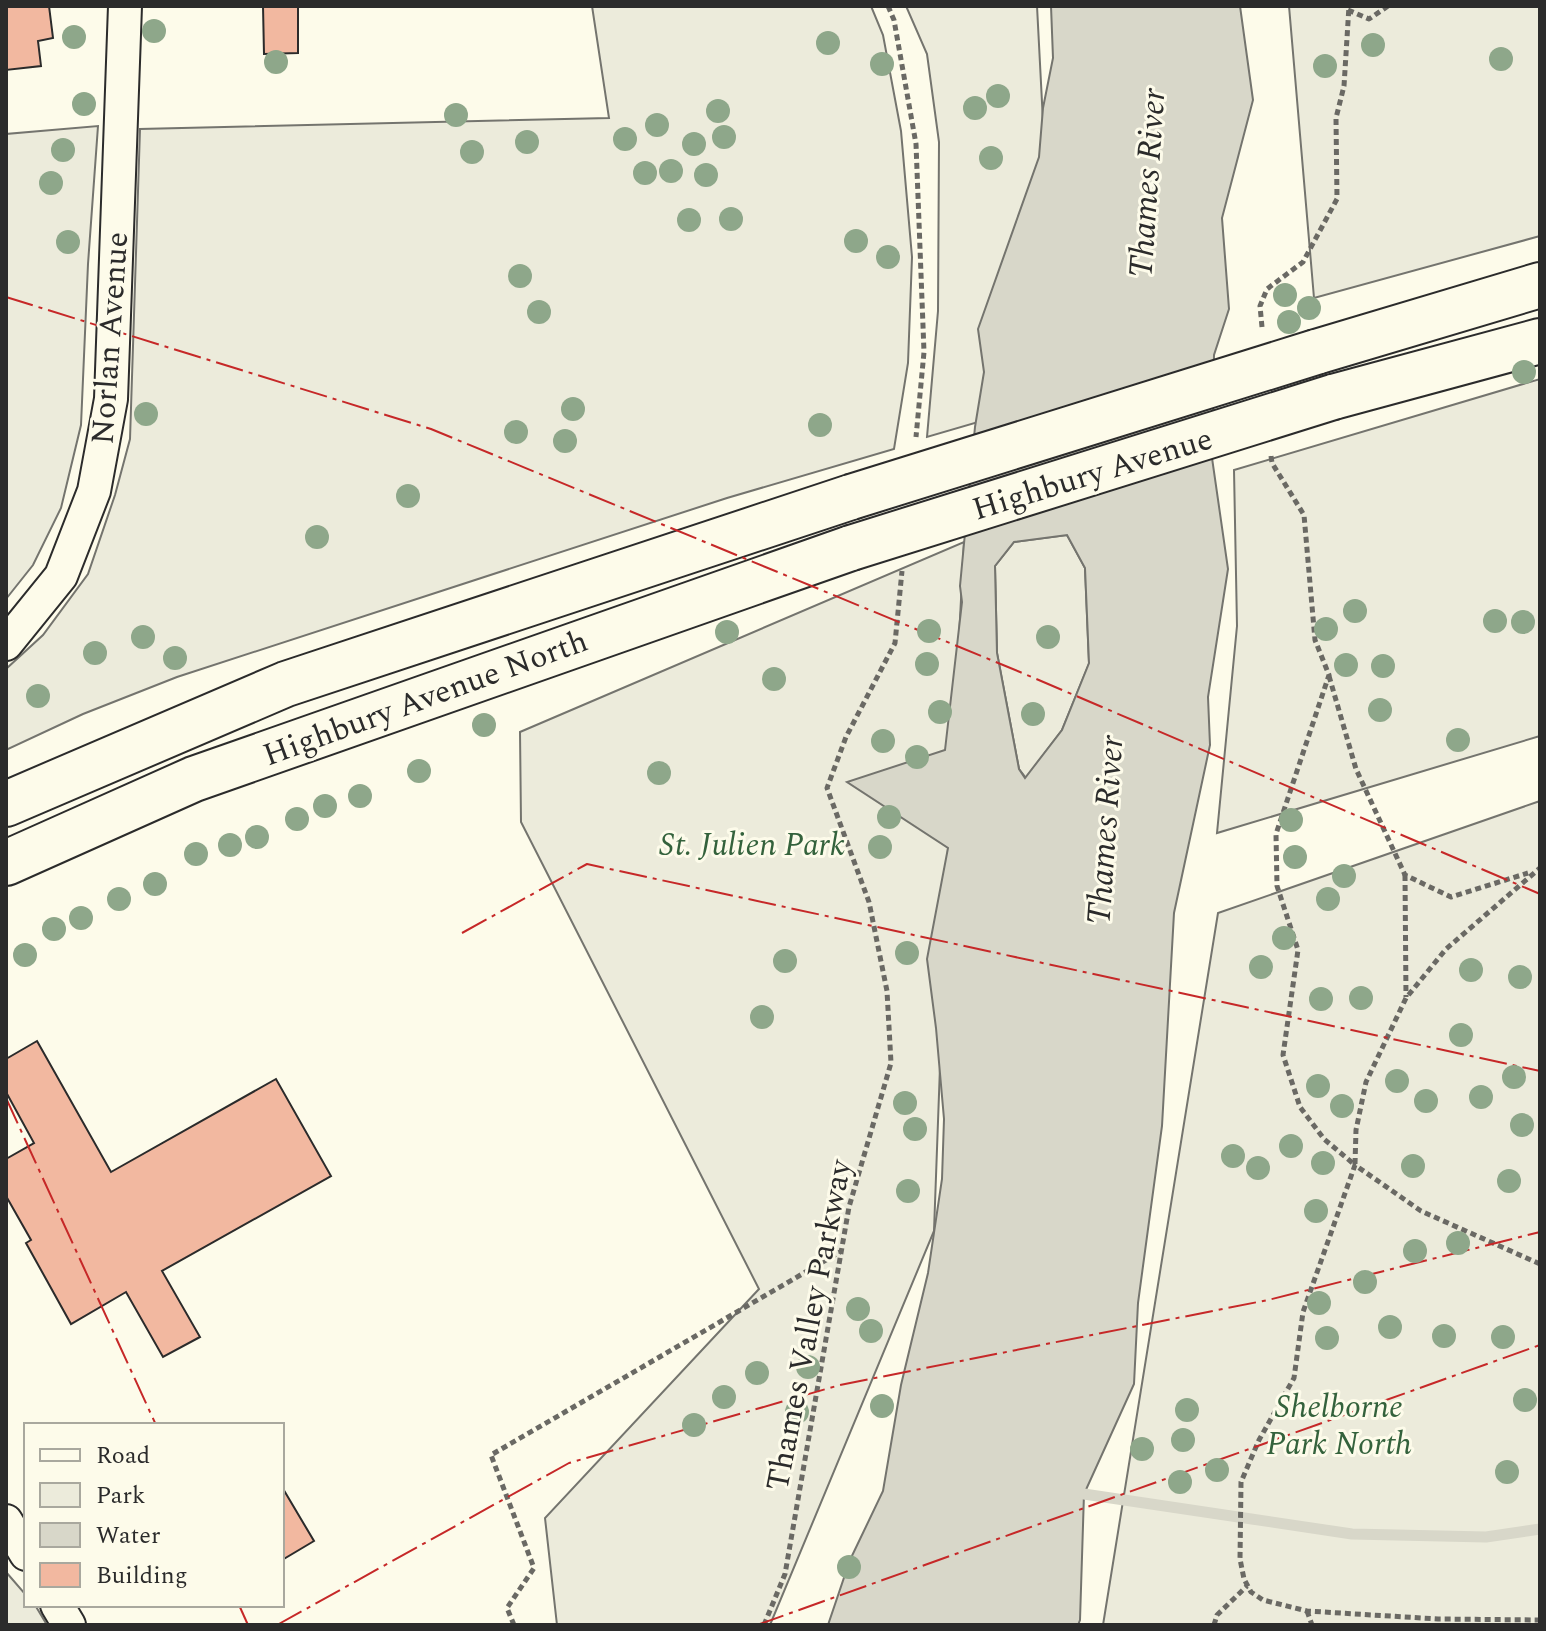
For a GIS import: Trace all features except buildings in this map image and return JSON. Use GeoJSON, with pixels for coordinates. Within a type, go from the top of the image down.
{"type":"FeatureCollection","features":[{"type":"Feature","properties":{"kind":"highway","name":"Highbury Avenue"},"geometry":{"type":"LineString","coordinates":[[851,497],[1540,285]]}},
{"type":"Feature","properties":{"kind":"highway","name":"Highbury Avenue"},"geometry":{"type":"LineString","coordinates":[[851,548],[1333,397],[1540,341]]}},
{"type":"Feature","properties":{"kind":"highway","name":"Highbury Avenue North"},"geometry":{"type":"LineString","coordinates":[[6,804],[286,684],[851,497]]}},
{"type":"Feature","properties":{"kind":"highway","name":"Highbury Avenue North"},"geometry":{"type":"LineString","coordinates":[[6,863],[194,779],[851,548]]}},
{"type":"Feature","properties":{"kind":"street","name":"Norlan Avenue"},"geometry":{"type":"LineString","coordinates":[[6,644],[61,576],[97,476],[111,399],[125,6]]}},
{"type":"Feature","properties":{"kind":"street"},"geometry":{"type":"LineString","coordinates":[[6,1521],[24,1551]]}},
{"type":"Feature","properties":{"kind":"street"},"geometry":{"type":"LineString","coordinates":[[58,1607],[69,1625]]}},
{"type":"Feature","properties":{"kind":"path"},"geometry":{"type":"LineString","coordinates":[[888,6],[894,20],[916,144],[924,352],[915,444]]}},
{"type":"Feature","properties":{"kind":"path"},"geometry":{"type":"LineString","coordinates":[[1262,338],[1260,306],[1267,289],[1303,262],[1337,199],[1336,118],[1344,86],[1348,8],[1369,19],[1388,6]]}},
{"type":"Feature","properties":{"kind":"path"},"geometry":{"type":"LineString","coordinates":[[1271,447],[1272,463],[1304,515],[1315,640],[1329,675],[1356,769],[1405,875],[1406,998]]}},
{"type":"Feature","properties":{"kind":"path","name":"Thames Valley Parkway"},"geometry":{"type":"LineString","coordinates":[[764,1625],[785,1574],[849,1207],[891,1063],[887,991],[869,902],[827,788],[846,737],[895,643],[903,567]]}},
{"type":"Feature","properties":{"kind":"path"},"geometry":{"type":"LineString","coordinates":[[1329,675],[1276,834],[1277,886],[1298,950],[1283,1055],[1300,1107],[1324,1139],[1355,1165],[1421,1211],[1540,1264]]}},
{"type":"Feature","properties":{"kind":"path"},"geometry":{"type":"LineString","coordinates":[[1405,875],[1451,897],[1537,870]]}},
{"type":"Feature","properties":{"kind":"path"},"geometry":{"type":"LineString","coordinates":[[1537,870],[1446,949],[1406,998],[1366,1082],[1356,1130],[1355,1165],[1303,1312],[1294,1378],[1259,1440],[1241,1482],[1240,1559],[1247,1586],[1263,1600],[1307,1611],[1438,1619],[1540,1620]]}},
{"type":"Feature","properties":{"kind":"path"},"geometry":{"type":"LineString","coordinates":[[514,1625],[507,1608],[534,1568],[491,1455],[841,1252]]}},
{"type":"Feature","properties":{"kind":"path"},"geometry":{"type":"LineString","coordinates":[[1214,1625],[1217,1615],[1247,1586]]}},
{"type":"Feature","properties":{"kind":"path"},"geometry":{"type":"LineString","coordinates":[[1307,1611],[1312,1625]]}},
{"type":"Feature","properties":{"kind":"green space"},"geometry":{"type":"Polygon","coordinates":[[[592,6],[871,6],[883,35],[901,131],[912,257],[908,363],[894,449],[727,498],[177,677],[83,714],[6,750],[6,669],[43,635],[88,574],[130,439],[140,129],[609,118],[592,6]]]}},
{"type":"Feature","properties":{"kind":"green space"},"geometry":{"type":"Polygon","coordinates":[[[906,6],[1037,6],[1048,218],[1016,411],[927,437],[938,311],[939,142],[927,54],[906,6]]]}},
{"type":"Feature","properties":{"kind":"green space"},"geometry":{"type":"Polygon","coordinates":[[[1289,6],[1540,6],[1540,236],[1314,298],[1289,6]]]}},
{"type":"Feature","properties":{"kind":"green space"},"geometry":{"type":"Polygon","coordinates":[[[98,126],[81,425],[61,508],[33,565],[6,599],[6,134],[98,126]]]}},
{"type":"Feature","properties":{"kind":"green space"},"geometry":{"type":"Polygon","coordinates":[[[1540,379],[1540,736],[1217,833],[1237,626],[1234,470],[1540,379]]]}},
{"type":"Feature","properties":{"kind":"green space"},"geometry":{"type":"Polygon","coordinates":[[[1067,535],[1085,568],[1089,664],[1062,730],[1026,778],[1019,769],[997,653],[995,566],[1014,542],[1067,535]]]}},
{"type":"Feature","properties":{"kind":"green space","name":"St. Julien Park"},"geometry":{"type":"Polygon","coordinates":[[[964,542],[948,848],[934,1231],[770,1625],[557,1625],[545,1518],[759,1289],[521,822],[520,732],[964,542]]]}},
{"type":"Feature","properties":{"kind":"green space","name":"Shelborne Park North"},"geometry":{"type":"Polygon","coordinates":[[[1540,801],[1540,1625],[1103,1625],[1218,913],[1540,801]]]}},
{"type":"Feature","properties":{"kind":"green space"},"geometry":{"type":"Polygon","coordinates":[[[6,1572],[24,1593],[24,1607],[36,1607],[47,1625],[6,1625],[6,1572]]]}},
{"type":"Feature","properties":{"kind":"water","name":"Thames River"},"geometry":{"type":"Polygon","coordinates":[[[1051,6],[1240,6],[1253,100],[1222,218],[1229,309],[1214,355],[1212,458],[1228,569],[1208,697],[1210,745],[1174,913],[1162,1126],[1138,1303],[1134,1384],[1084,1494],[1078,1625],[828,1625],[850,1560],[883,1491],[901,1385],[928,1273],[942,1179],[944,1119],[927,959],[948,848],[847,782],[945,750],[962,602],[960,586],[975,427],[984,372],[978,329],[1039,157],[1043,108],[1053,58],[1051,6]],[[1067,535],[1014,542],[995,566],[997,653],[1019,769],[1025,778],[1062,730],[1089,663],[1085,568],[1067,535]]]}},
{"type":"Feature","properties":{"kind":"waterway"},"geometry":{"type":"LineString","coordinates":[[1084,1494],[1352,1534],[1486,1537],[1540,1529]]}},
{"type":"Feature","properties":{"kind":"power"},"geometry":{"type":"LineString","coordinates":[[6,297],[431,429],[1020,672],[1540,894]]}},
{"type":"Feature","properties":{"kind":"power"},"geometry":{"type":"LineString","coordinates":[[462,933],[587,864],[1540,1071]]}},
{"type":"Feature","properties":{"kind":"power"},"geometry":{"type":"LineString","coordinates":[[6,1098],[155,1423]]}},
{"type":"Feature","properties":{"kind":"power"},"geometry":{"type":"LineString","coordinates":[[277,1625],[569,1463],[840,1385],[1268,1300],[1540,1232]]}},
{"type":"Feature","properties":{"kind":"power"},"geometry":{"type":"LineString","coordinates":[[757,1625],[1540,1345]]}},
{"type":"Feature","properties":{"kind":"power"},"geometry":{"type":"LineString","coordinates":[[240,1607],[248,1625]]}}]}
